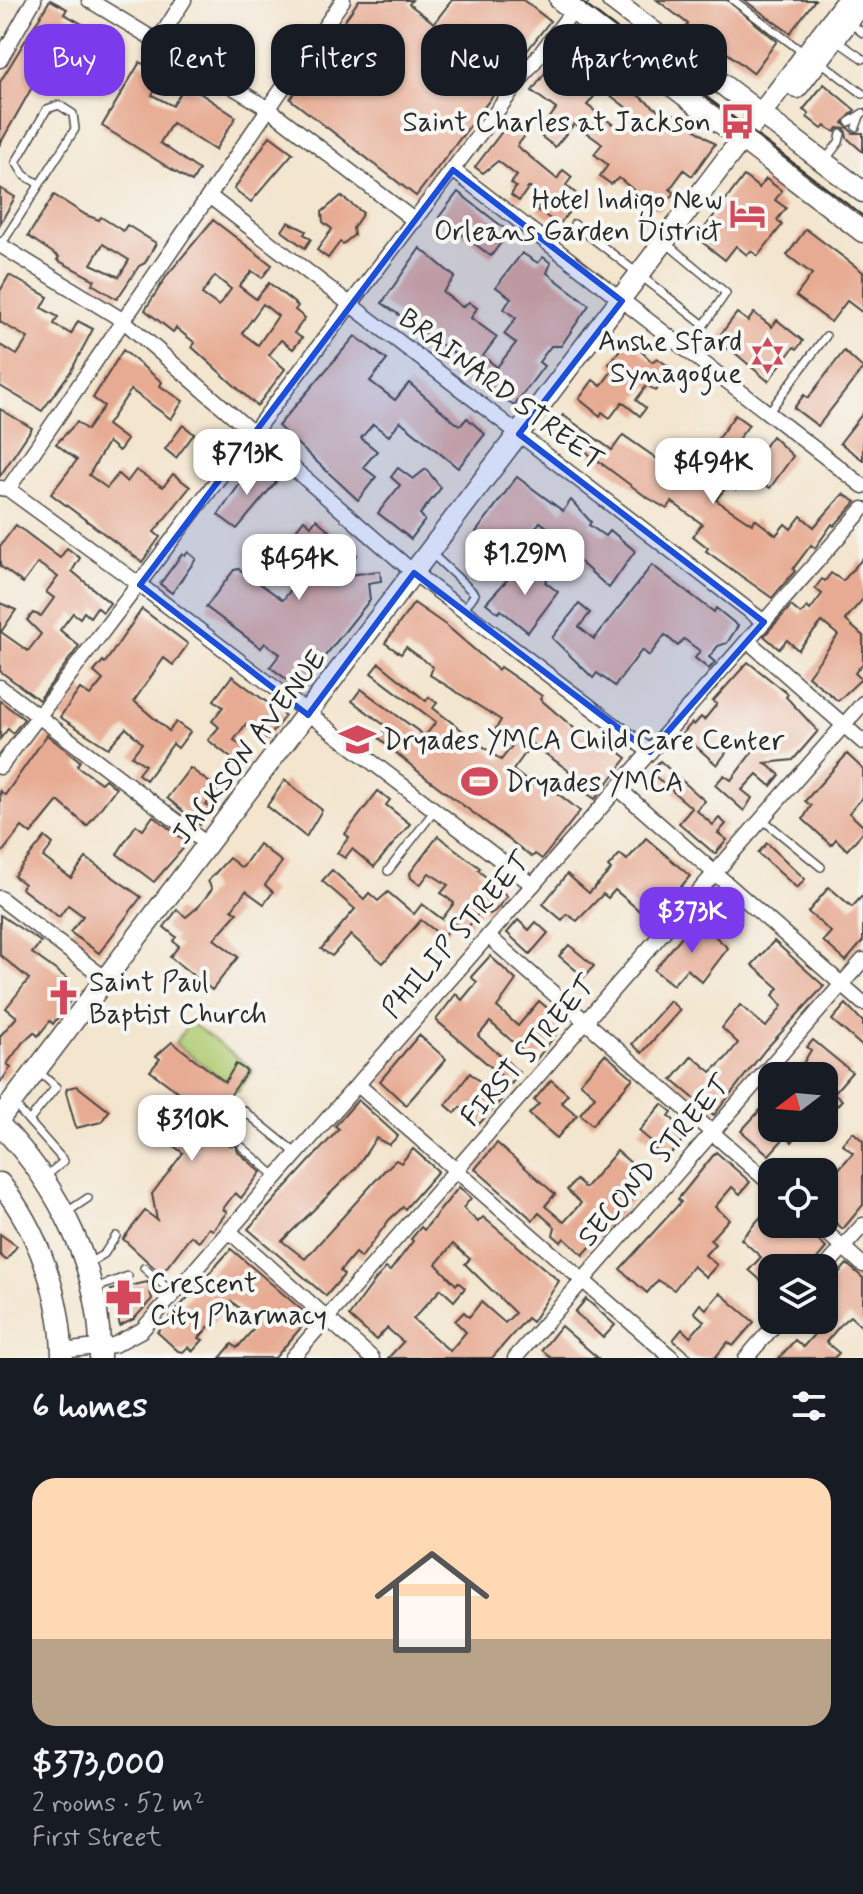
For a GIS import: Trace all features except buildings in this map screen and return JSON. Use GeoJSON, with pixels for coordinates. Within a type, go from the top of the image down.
{"type":"FeatureCollection","features":[{"type":"Feature","properties":{"kind":"street"},"geometry":{"type":"LineString","coordinates":[[0,60],[34,0]]}},
{"type":"Feature","properties":{"kind":"street"},"geometry":{"type":"LineString","coordinates":[[89,0],[141,31]]}},
{"type":"Feature","properties":{"kind":"street"},"geometry":{"type":"LineString","coordinates":[[169,24],[184,0]]}},
{"type":"Feature","properties":{"kind":"street"},"geometry":{"type":"LineString","coordinates":[[343,0],[124,321],[4,488],[140,585],[533,885]]}},
{"type":"Feature","properties":{"kind":"street"},"geometry":{"type":"LineString","coordinates":[[612,0],[643,24]]}},
{"type":"Feature","properties":{"kind":"street","name":"JACKSON AVENUE"},"geometry":{"type":"LineString","coordinates":[[6,1110],[519,434],[744,141],[767,117],[812,58],[847,0]]}},
{"type":"Feature","properties":{"kind":"street","name":"JACKSON AVENUE"},"geometry":{"type":"LineString","coordinates":[[812,58],[856,27],[863,2]]}},
{"type":"Feature","properties":{"kind":"street"},"geometry":{"type":"LineString","coordinates":[[0,767],[415,221],[572,3],[596,24]]}},
{"type":"Feature","properties":{"kind":"street"},"geometry":{"type":"LineString","coordinates":[[727,87],[863,192]]}},
{"type":"Feature","properties":{"kind":"street"},"geometry":{"type":"LineString","coordinates":[[248,96],[415,221]]}},
{"type":"Feature","properties":{"kind":"street"},"geometry":{"type":"LineString","coordinates":[[686,96],[863,232]]}},
{"type":"Feature","properties":{"kind":"street"},"geometry":{"type":"LineString","coordinates":[[453,170],[863,486]]}},
{"type":"Feature","properties":{"kind":"street","name":"BRAINARD STREET"},"geometry":{"type":"LineString","coordinates":[[209,196],[764,622]]}},
{"type":"Feature","properties":{"kind":"street"},"geometry":{"type":"LineString","coordinates":[[0,245],[124,321],[414,573],[650,752]]}},
{"type":"Feature","properties":{"kind":"street","name":"PHILIP STREET"},"geometry":{"type":"LineString","coordinates":[[62,1354],[100,1352],[130,1339],[175,1294],[863,509]]}},
{"type":"Feature","properties":{"kind":"street"},"geometry":{"type":"LineString","coordinates":[[748,641],[863,742]]}},
{"type":"Feature","properties":{"kind":"street"},"geometry":{"type":"LineString","coordinates":[[0,687],[208,845]]}},
{"type":"Feature","properties":{"kind":"street","name":"FIRST STREET"},"geometry":{"type":"LineString","coordinates":[[292,1358],[863,703]]}},
{"type":"Feature","properties":{"kind":"street"},"geometry":{"type":"LineString","coordinates":[[619,789],[863,1003]]}},
{"type":"Feature","properties":{"kind":"street"},"geometry":{"type":"LineString","coordinates":[[0,898],[106,979]]}},
{"type":"Feature","properties":{"kind":"street"},"geometry":{"type":"LineString","coordinates":[[488,936],[758,1173]]}},
{"type":"Feature","properties":{"kind":"street","name":"SECOND STREET"},"geometry":{"type":"LineString","coordinates":[[515,1358],[863,960]]}},
{"type":"Feature","properties":{"kind":"street"},"geometry":{"type":"LineString","coordinates":[[358,1085],[672,1358]]}},
{"type":"Feature","properties":{"kind":"street"},"geometry":{"type":"LineString","coordinates":[[0,1125],[45,1177],[65,1213],[84,1266],[100,1352]]}},
{"type":"Feature","properties":{"kind":"street"},"geometry":{"type":"LineString","coordinates":[[0,1183],[23,1217],[51,1285],[62,1354]]}},
{"type":"Feature","properties":{"kind":"street"},"geometry":{"type":"LineString","coordinates":[[837,1254],[863,1225]]}},
{"type":"Feature","properties":{"kind":"street"},"geometry":{"type":"LineString","coordinates":[[229,1231],[372,1358]]}},
{"type":"Feature","properties":{"kind":"street"},"geometry":{"type":"LineString","coordinates":[[833,1238],[863,1265]]}},
{"type":"Feature","properties":{"kind":"street"},"geometry":{"type":"LineString","coordinates":[[746,1358],[767,1334]]}},
{"type":"Feature","properties":{"kind":"lane"},"geometry":{"type":"LineString","coordinates":[[733,0],[863,94]]}},
{"type":"Feature","properties":{"kind":"lane"},"geometry":{"type":"LineString","coordinates":[[835,39],[863,59]]}},
{"type":"Feature","properties":{"kind":"lane"},"geometry":{"type":"LineString","coordinates":[[0,245],[75,129],[73,114],[59,105],[47,109],[18,154],[18,169],[39,184]]}},
{"type":"Feature","properties":{"kind":"lane"},"geometry":{"type":"LineString","coordinates":[[852,125],[862,115]]}},
{"type":"Feature","properties":{"kind":"lane"},"geometry":{"type":"LineString","coordinates":[[823,161],[842,138]]}},
{"type":"Feature","properties":{"kind":"lane"},"geometry":{"type":"LineString","coordinates":[[574,224],[704,325],[726,293],[666,243]]}},
{"type":"Feature","properties":{"kind":"lane"},"geometry":{"type":"LineString","coordinates":[[768,413],[826,336]]}},
{"type":"Feature","properties":{"kind":"lane"},"geometry":{"type":"LineString","coordinates":[[430,552],[475,594],[463,610]]}},
{"type":"Feature","properties":{"kind":"lane"},"geometry":{"type":"LineString","coordinates":[[439,593],[453,574]]}},
{"type":"Feature","properties":{"kind":"lane"},"geometry":{"type":"LineString","coordinates":[[388,871],[435,810]]}},
{"type":"Feature","properties":{"kind":"lane"},"geometry":{"type":"LineString","coordinates":[[762,819],[821,867]]}},
{"type":"Feature","properties":{"kind":"lane"},"geometry":{"type":"LineString","coordinates":[[29,1121],[56,1087],[37,1069]]}},
{"type":"Feature","properties":{"kind":"lane"},"geometry":{"type":"LineString","coordinates":[[6,1110],[29,1121],[64,1161],[45,1177]]}},
{"type":"Feature","properties":{"kind":"lane"},"geometry":{"type":"LineString","coordinates":[[233,1140],[223,1132],[224,1122],[232,1112],[243,1110],[297,1154]]}},
{"type":"Feature","properties":{"kind":"lane"},"geometry":{"type":"LineString","coordinates":[[20,1146],[37,1130]]}},
{"type":"Feature","properties":{"kind":"lane"},"geometry":{"type":"LineString","coordinates":[[242,1147],[277,1177]]}},
{"type":"Feature","properties":{"kind":"lane"},"geometry":{"type":"LineString","coordinates":[[65,1213],[88,1198]]}},
{"type":"Feature","properties":{"kind":"lane"},"geometry":{"type":"LineString","coordinates":[[84,1266],[104,1254],[116,1236]]}},
{"type":"Feature","properties":{"kind":"lane"},"geometry":{"type":"LineString","coordinates":[[144,1268],[175,1294]]}},
{"type":"Feature","properties":{"kind":"lane"},"geometry":{"type":"LineString","coordinates":[[90,1290],[128,1276]]}},
{"type":"Feature","properties":{"kind":"highlighted area"},"geometry":{"type":"Polygon","coordinates":[[[453,170],[622,301],[519,434],[764,622],[650,752],[414,573],[308,715],[140,585],[453,170]]]}},
{"type":"Feature","properties":{"kind":"green space"},"geometry":{"type":"Polygon","coordinates":[[[190,1022],[254,1070],[238,1091],[175,1043],[190,1022]]]}},
{"type":"Feature","properties":{"kind":"tram line"},"geometry":{"type":"LineString","coordinates":[[579,0],[863,216]]}},
{"type":"Feature","properties":{"kind":"place","name":"Saint Charles at Jackson"},"geometry":{"type":"Point","coordinates":[737,121]}},
{"type":"Feature","properties":{"kind":"place","name":"Hotel Indigo New Orleans Garden District"},"geometry":{"type":"Point","coordinates":[748,214]}},
{"type":"Feature","properties":{"kind":"place","name":"Anshe Sfard Synagogue"},"geometry":{"type":"Point","coordinates":[768,356]}},
{"type":"Feature","properties":{"kind":"place","name":"Dryades YMCA Child Care Center"},"geometry":{"type":"Point","coordinates":[357,739]}},
{"type":"Feature","properties":{"kind":"place","name":"Dryades YMCA"},"geometry":{"type":"Point","coordinates":[479,781]}},
{"type":"Feature","properties":{"kind":"place","name":"Saint Paul Baptist Church"},"geometry":{"type":"Point","coordinates":[63,997]}},
{"type":"Feature","properties":{"kind":"place","name":"Crescent City Pharmacy"},"geometry":{"type":"Point","coordinates":[124,1298]}}]}
